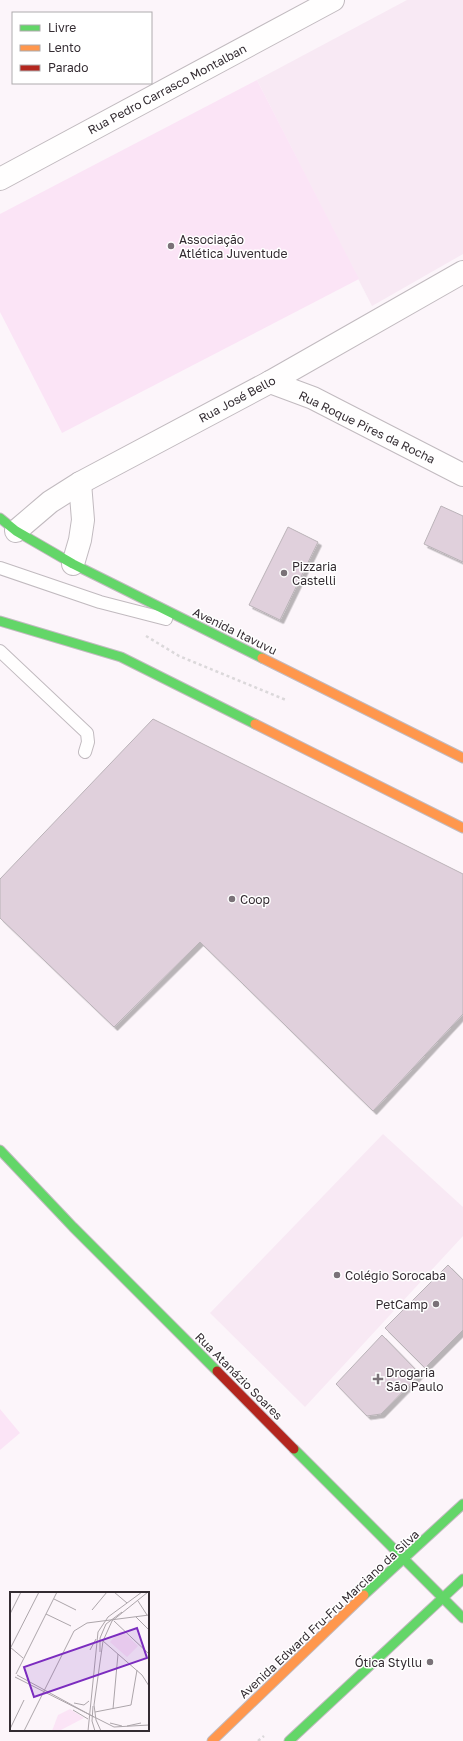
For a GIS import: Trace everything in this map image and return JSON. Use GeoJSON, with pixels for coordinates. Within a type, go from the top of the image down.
{"type":"FeatureCollection","features":[{"type":"Feature","properties":{"kind":"main road","name":"Avenida Itavuvu"},"geometry":{"type":"LineString","coordinates":[[8,525],[73,564],[463,758]]}},
{"type":"Feature","properties":{"kind":"main road"},"geometry":{"type":"LineString","coordinates":[[0,621],[36,630],[121,658],[463,828]]}},
{"type":"Feature","properties":{"kind":"main road","name":"Rua Atanázio Soares"},"geometry":{"type":"LineString","coordinates":[[0,1150],[73,1227],[404,1557],[463,1618]]}},
{"type":"Feature","properties":{"kind":"main road","name":"Avenida Edward Fru-Fru Marciano da Silva"},"geometry":{"type":"LineString","coordinates":[[212,1741],[404,1557],[463,1504]]}},
{"type":"Feature","properties":{"kind":"main road"},"geometry":{"type":"LineString","coordinates":[[289,1741],[463,1579]]}},
{"type":"Feature","properties":{"kind":"street","name":"Rua Pedro Carrasco Montalban"},"geometry":{"type":"LineString","coordinates":[[0,179],[333,0]]}},
{"type":"Feature","properties":{"kind":"street","name":"Rua José Bello"},"geometry":{"type":"LineString","coordinates":[[8,525],[50,502],[80,483],[270,382],[463,272]]}},
{"type":"Feature","properties":{"kind":"street","name":"Rua Roque Pires da Rocha"},"geometry":{"type":"LineString","coordinates":[[270,382],[313,398],[463,475]]}},
{"type":"Feature","properties":{"kind":"street"},"geometry":{"type":"LineString","coordinates":[[73,564],[80,540],[83,520],[80,483]]}},
{"type":"Feature","properties":{"kind":"lane"},"geometry":{"type":"LineString","coordinates":[[0,568],[100,602],[205,630]]}},
{"type":"Feature","properties":{"kind":"lane"},"geometry":{"type":"LineString","coordinates":[[0,610],[36,630]]}},
{"type":"Feature","properties":{"kind":"lane"},"geometry":{"type":"LineString","coordinates":[[0,651],[87,733],[88,742],[85,752]]}},
{"type":"Feature","properties":{"kind":"shaded area"},"geometry":{"type":"Polygon","coordinates":[[[407,0],[463,0],[463,254],[372,306],[257,80],[407,0]]]}},
{"type":"Feature","properties":{"kind":"shaded area","name":"Associação Atlética Juventude"},"geometry":{"type":"Polygon","coordinates":[[[257,80],[359,279],[62,433],[0,312],[0,214],[257,80]]]}},
{"type":"Feature","properties":{"kind":"shaded area","name":"Colégio Sorocaba"},"geometry":{"type":"Polygon","coordinates":[[[383,1134],[463,1207],[463,1236],[305,1407],[210,1313],[383,1134]]]}},
{"type":"Feature","properties":{"kind":"shaded area"},"geometry":{"type":"Polygon","coordinates":[[[0,1409],[20,1433],[0,1450],[0,1409]]]}},
{"type":"Feature","properties":{"kind":"building"},"geometry":{"type":"Polygon","coordinates":[[[441,506],[463,516],[463,562],[424,544],[441,506]]]}},
{"type":"Feature","properties":{"kind":"building","name":"Pizzaria Castelli"},"geometry":{"type":"Polygon","coordinates":[[[288,527],[318,542],[280,620],[249,605],[288,527]]]}},
{"type":"Feature","properties":{"kind":"building","name":"Coop"},"geometry":{"type":"Polygon","coordinates":[[[153,719],[463,874],[463,1014],[373,1111],[200,942],[114,1027],[0,918],[0,879],[153,719]]]}},
{"type":"Feature","properties":{"kind":"building","name":"PetCamp"},"geometry":{"type":"Polygon","coordinates":[[[448,1265],[463,1280],[463,1330],[425,1368],[385,1328],[448,1265]]]}},
{"type":"Feature","properties":{"kind":"building","name":"Drogaria São Paulo"},"geometry":{"type":"Polygon","coordinates":[[[382,1335],[420,1374],[381,1414],[367,1416],[336,1384],[382,1335]]]}},
{"type":"Feature","properties":{"kind":"traffic: fast"},"geometry":{"type":"LineString","coordinates":[[0,518],[16,531],[73,564],[262,658]]}},
{"type":"Feature","properties":{"kind":"traffic: fast"},"geometry":{"type":"LineString","coordinates":[[0,621],[121,657],[255,724]]}},
{"type":"Feature","properties":{"kind":"traffic: fast"},"geometry":{"type":"LineString","coordinates":[[0,1150],[73,1227],[217,1371]]}},
{"type":"Feature","properties":{"kind":"traffic: fast"},"geometry":{"type":"LineString","coordinates":[[294,1449],[463,1618]]}},
{"type":"Feature","properties":{"kind":"traffic: fast"},"geometry":{"type":"LineString","coordinates":[[364,1595],[463,1504]]}},
{"type":"Feature","properties":{"kind":"traffic: fast"},"geometry":{"type":"LineString","coordinates":[[289,1741],[463,1579]]}},
{"type":"Feature","properties":{"kind":"traffic: slow"},"geometry":{"type":"LineString","coordinates":[[262,658],[463,758]]}},
{"type":"Feature","properties":{"kind":"traffic: slow"},"geometry":{"type":"LineString","coordinates":[[255,724],[463,828]]}},
{"type":"Feature","properties":{"kind":"traffic: slow"},"geometry":{"type":"LineString","coordinates":[[212,1741],[364,1595]]}},
{"type":"Feature","properties":{"kind":"traffic: jam"},"geometry":{"type":"LineString","coordinates":[[217,1371],[294,1449]]}},
{"type":"Feature","properties":{"kind":"place","name":"Associação Atlética Juventude"},"geometry":{"type":"Point","coordinates":[171,246]}},
{"type":"Feature","properties":{"kind":"place","name":"Pizzaria Castelli"},"geometry":{"type":"Point","coordinates":[284,573]}},
{"type":"Feature","properties":{"kind":"place","name":"Coop"},"geometry":{"type":"Point","coordinates":[232,899]}},
{"type":"Feature","properties":{"kind":"place","name":"Colégio Sorocaba"},"geometry":{"type":"Point","coordinates":[337,1275]}},
{"type":"Feature","properties":{"kind":"place","name":"PetCamp"},"geometry":{"type":"Point","coordinates":[436,1304]}},
{"type":"Feature","properties":{"kind":"place","name":"Drogaria São Paulo"},"geometry":{"type":"Point","coordinates":[378,1379]}},
{"type":"Feature","properties":{"kind":"place","name":"Ótica Styllu"},"geometry":{"type":"Point","coordinates":[430,1662]}}]}
